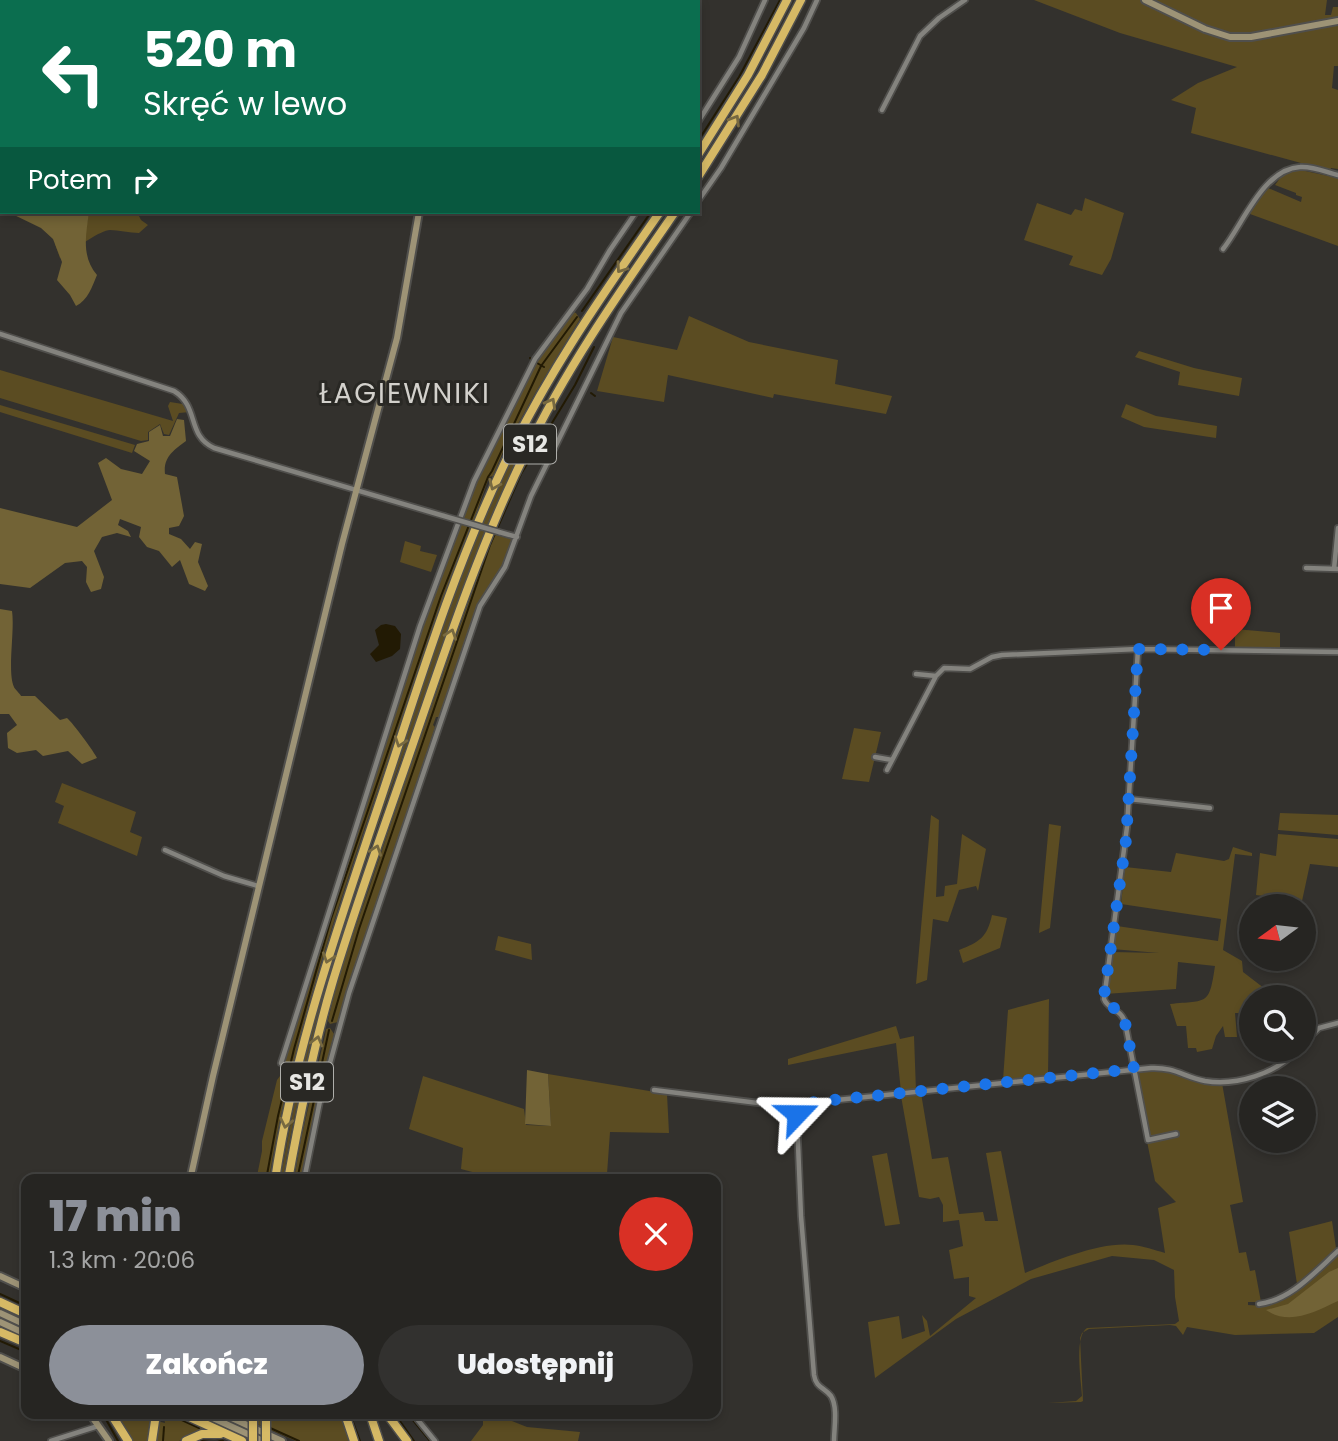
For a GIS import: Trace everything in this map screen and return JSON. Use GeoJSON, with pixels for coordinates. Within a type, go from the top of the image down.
{"type":"FeatureCollection","features":[{"type":"Feature","properties":{"kind":"highway"},"geometry":{"type":"LineString","coordinates":[[700,152],[743,84],[787,0]]}},
{"type":"Feature","properties":{"kind":"highway"},"geometry":{"type":"LineString","coordinates":[[700,174],[757,84],[801,0]]}},
{"type":"Feature","properties":{"kind":"highway","name":"S12"},"geometry":{"type":"LineString","coordinates":[[276,1174],[298,1067],[318,989],[422,677],[479,520],[511,450],[550,378],[588,316],[659,214]]}},
{"type":"Feature","properties":{"kind":"highway","name":"S12"},"geometry":{"type":"LineString","coordinates":[[289,1174],[313,1055],[347,934],[482,551],[521,462],[564,381],[601,320],[674,214]]}},
{"type":"Feature","properties":{"kind":"highway"},"geometry":{"type":"LineString","coordinates":[[0,1303],[21,1312]]}},
{"type":"Feature","properties":{"kind":"highway"},"geometry":{"type":"LineString","coordinates":[[0,1332],[21,1341]]}},
{"type":"Feature","properties":{"kind":"highway"},"geometry":{"type":"LineString","coordinates":[[114,1419],[128,1441]]}},
{"type":"Feature","properties":{"kind":"highway"},"geometry":{"type":"LineString","coordinates":[[152,1441],[155,1419]]}},
{"type":"Feature","properties":{"kind":"highway"},"geometry":{"type":"LineString","coordinates":[[194,1419],[242,1441]]}},
{"type":"Feature","properties":{"kind":"highway"},"geometry":{"type":"LineString","coordinates":[[253,1419],[253,1441]]}},
{"type":"Feature","properties":{"kind":"highway"},"geometry":{"type":"LineString","coordinates":[[264,1441],[266,1419]]}},
{"type":"Feature","properties":{"kind":"highway"},"geometry":{"type":"LineString","coordinates":[[347,1419],[354,1441]]}},
{"type":"Feature","properties":{"kind":"highway"},"geometry":{"type":"LineString","coordinates":[[372,1419],[379,1441]]}},
{"type":"Feature","properties":{"kind":"highway"},"geometry":{"type":"LineString","coordinates":[[391,1419],[407,1441]]}},
{"type":"Feature","properties":{"kind":"highway"},"geometry":{"type":"LineString","coordinates":[[186,1441],[208,1433],[232,1437]]}},
{"type":"Feature","properties":{"kind":"street"},"geometry":{"type":"LineString","coordinates":[[700,119],[739,57],[765,0]]}},
{"type":"Feature","properties":{"kind":"street"},"geometry":{"type":"LineString","coordinates":[[700,198],[793,48],[817,0]]}},
{"type":"Feature","properties":{"kind":"street"},"geometry":{"type":"LineString","coordinates":[[882,110],[920,36],[939,18],[965,0]]}},
{"type":"Feature","properties":{"kind":"street"},"geometry":{"type":"LineString","coordinates":[[1145,0],[1211,32],[1230,37],[1251,37],[1338,21]]}},
{"type":"Feature","properties":{"kind":"street"},"geometry":{"type":"LineString","coordinates":[[1223,249],[1257,196],[1283,173],[1292,168],[1304,167],[1338,175]]}},
{"type":"Feature","properties":{"kind":"street"},"geometry":{"type":"LineString","coordinates":[[191,1174],[258,886],[356,489],[397,338],[419,214]]}},
{"type":"Feature","properties":{"kind":"street"},"geometry":{"type":"LineString","coordinates":[[281,1063],[420,626],[474,481],[535,359],[587,289],[635,214]]}},
{"type":"Feature","properties":{"kind":"street"},"geometry":{"type":"LineString","coordinates":[[305,1174],[328,1066],[360,957],[477,613],[486,594],[505,567],[531,496],[621,313],[690,214]]}},
{"type":"Feature","properties":{"kind":"street"},"geometry":{"type":"LineString","coordinates":[[0,334],[174,391],[190,405],[198,436],[214,448],[517,537]]}},
{"type":"Feature","properties":{"kind":"street"},"geometry":{"type":"LineString","coordinates":[[1306,568],[1336,569],[1338,528]]}},
{"type":"Feature","properties":{"kind":"street"},"geometry":{"type":"LineString","coordinates":[[1138,649],[1121,885],[1104,999],[1106,1004],[1118,1010],[1124,1017],[1148,1140],[1176,1134]]}},
{"type":"Feature","properties":{"kind":"street"},"geometry":{"type":"LineString","coordinates":[[887,770],[936,676],[944,668],[966,670],[1002,655],[1138,649],[1338,652]]}},
{"type":"Feature","properties":{"kind":"street"},"geometry":{"type":"LineString","coordinates":[[916,674],[936,676]]}},
{"type":"Feature","properties":{"kind":"street"},"geometry":{"type":"LineString","coordinates":[[875,757],[892,761]]}},
{"type":"Feature","properties":{"kind":"street"},"geometry":{"type":"LineString","coordinates":[[1129,799],[1210,807]]}},
{"type":"Feature","properties":{"kind":"street"},"geometry":{"type":"LineString","coordinates":[[165,850],[224,876],[258,886]]}},
{"type":"Feature","properties":{"kind":"street"},"geometry":{"type":"LineString","coordinates":[[1316,1030],[1338,1023]]}},
{"type":"Feature","properties":{"kind":"street"},"geometry":{"type":"LineString","coordinates":[[654,1090],[799,1108],[817,1102],[1134,1069],[1169,1068],[1204,1080],[1220,1081],[1267,1073],[1284,1062]]}},
{"type":"Feature","properties":{"kind":"street"},"geometry":{"type":"LineString","coordinates":[[799,1108],[797,1120],[800,1203],[814,1375],[816,1385],[829,1394],[833,1404],[834,1441]]}},
{"type":"Feature","properties":{"kind":"street"},"geometry":{"type":"LineString","coordinates":[[1259,1304],[1274,1302],[1293,1291],[1338,1251]]}},
{"type":"Feature","properties":{"kind":"street"},"geometry":{"type":"LineString","coordinates":[[0,1276],[21,1286]]}},
{"type":"Feature","properties":{"kind":"street"},"geometry":{"type":"LineString","coordinates":[[0,1313],[21,1323]]}},
{"type":"Feature","properties":{"kind":"street"},"geometry":{"type":"LineString","coordinates":[[0,1322],[21,1332]]}},
{"type":"Feature","properties":{"kind":"street"},"geometry":{"type":"LineString","coordinates":[[0,1357],[21,1367]]}},
{"type":"Feature","properties":{"kind":"street"},"geometry":{"type":"LineString","coordinates":[[94,1419],[109,1441]]}},
{"type":"Feature","properties":{"kind":"street"},"geometry":{"type":"LineString","coordinates":[[215,1419],[264,1441]]}},
{"type":"Feature","properties":{"kind":"street"},"geometry":{"type":"LineString","coordinates":[[234,1419],[282,1441]]}},
{"type":"Feature","properties":{"kind":"street"},"geometry":{"type":"LineString","coordinates":[[416,1419],[435,1441]]}},
{"type":"Feature","properties":{"kind":"street"},"geometry":{"type":"LineString","coordinates":[[51,1441],[99,1426]]}},
{"type":"Feature","properties":{"kind":"shaded area"},"geometry":{"type":"Polygon","coordinates":[[[1034,0],[1327,0],[1325,15],[1331,15],[1333,7],[1338,7],[1338,66],[1334,66],[1332,88],[1338,90],[1338,169],[1331,168],[1330,171],[1191,133],[1196,108],[1171,100],[1198,83],[1237,67],[1120,33],[1034,0]]]}},
{"type":"Feature","properties":{"kind":"shaded area"},"geometry":{"type":"Polygon","coordinates":[[[1296,169],[1338,178],[1338,246],[1250,214],[1257,199],[1268,188],[1301,202],[1302,197],[1296,193],[1275,185],[1283,174],[1296,169]]]}},
{"type":"Feature","properties":{"kind":"shaded area"},"geometry":{"type":"Polygon","coordinates":[[[1085,198],[1124,213],[1111,259],[1102,275],[1069,265],[1073,256],[1024,240],[1037,203],[1071,215],[1075,209],[1082,211],[1085,198]]]}},
{"type":"Feature","properties":{"kind":"shaded area"},"geometry":{"type":"Polygon","coordinates":[[[12,214],[89,214],[87,253],[97,275],[89,293],[76,306],[57,280],[62,262],[53,239],[41,228],[12,214]]]}},
{"type":"Feature","properties":{"kind":"shaded area"},"geometry":{"type":"Polygon","coordinates":[[[89,214],[138,214],[148,225],[139,233],[105,231],[60,258],[55,244],[87,223],[89,214]]]}},
{"type":"Feature","properties":{"kind":"shaded area"},"geometry":{"type":"Polygon","coordinates":[[[573,312],[576,313],[580,319],[505,447],[493,476],[489,477],[336,914],[298,1045],[270,1174],[257,1174],[262,1141],[277,1080],[283,1072],[282,1066],[435,586],[475,484],[537,360],[573,312]]]}},
{"type":"Feature","properties":{"kind":"shaded area"},"geometry":{"type":"Polygon","coordinates":[[[689,316],[749,342],[838,360],[835,384],[892,396],[886,414],[774,394],[773,398],[668,375],[664,402],[597,391],[613,337],[677,350],[689,316]]]}},
{"type":"Feature","properties":{"kind":"shaded area"},"geometry":{"type":"Polygon","coordinates":[[[1139,351],[1194,368],[1242,378],[1239,396],[1178,385],[1180,372],[1135,357],[1139,351]]]}},
{"type":"Feature","properties":{"kind":"shaded area"},"geometry":{"type":"Polygon","coordinates":[[[0,370],[173,421],[168,406],[170,402],[189,405],[190,412],[179,413],[169,435],[164,434],[160,424],[148,432],[148,440],[141,441],[0,398],[0,370]]]}},
{"type":"Feature","properties":{"kind":"shaded area"},"geometry":{"type":"Polygon","coordinates":[[[1126,404],[1156,416],[1217,426],[1216,438],[1144,427],[1121,417],[1126,404]]]}},
{"type":"Feature","properties":{"kind":"shaded area"},"geometry":{"type":"Polygon","coordinates":[[[0,405],[135,445],[132,453],[0,412],[0,405]]]}},
{"type":"Feature","properties":{"kind":"shaded area"},"geometry":{"type":"Polygon","coordinates":[[[177,419],[184,420],[186,441],[168,458],[165,474],[177,477],[184,516],[179,526],[169,528],[169,534],[181,539],[190,549],[195,542],[202,544],[198,562],[208,586],[205,591],[189,584],[180,560],[172,567],[159,551],[147,547],[139,537],[141,527],[120,519],[118,525],[128,531],[131,537],[117,533],[102,537],[94,551],[104,577],[101,589],[91,592],[86,582],[87,567],[82,561],[65,563],[30,588],[0,584],[0,508],[77,527],[112,500],[98,463],[106,458],[121,469],[142,474],[150,461],[134,451],[137,444],[149,441],[149,432],[160,425],[163,436],[170,436],[177,419]]]}},
{"type":"Feature","properties":{"kind":"shaded area"},"geometry":{"type":"Polygon","coordinates":[[[511,455],[519,459],[415,724],[351,904],[324,995],[301,1086],[284,1174],[281,1174],[309,1040],[338,938],[459,578],[511,455]]]}},
{"type":"Feature","properties":{"kind":"shaded area"},"geometry":{"type":"Polygon","coordinates":[[[493,534],[511,539],[511,548],[506,561],[481,598],[439,717],[436,717],[433,725],[435,727],[338,1022],[330,1024],[328,1021],[332,1002],[343,963],[493,534]]]}},
{"type":"Feature","properties":{"kind":"shaded area"},"geometry":{"type":"Polygon","coordinates":[[[405,541],[421,546],[420,551],[437,555],[431,572],[400,562],[405,541]]]}},
{"type":"Feature","properties":{"kind":"shaded area"},"geometry":{"type":"Polygon","coordinates":[[[0,609],[12,611],[11,672],[14,688],[21,696],[35,696],[60,720],[67,718],[97,758],[82,764],[68,751],[43,756],[36,750],[17,753],[8,748],[7,733],[17,725],[9,714],[0,714],[0,609]]]}},
{"type":"Feature","properties":{"kind":"shaded area"},"geometry":{"type":"Polygon","coordinates":[[[386,624],[395,626],[401,634],[400,649],[392,656],[376,662],[370,654],[379,645],[375,630],[386,624]]]}},
{"type":"Feature","properties":{"kind":"shaded area"},"geometry":{"type":"Polygon","coordinates":[[[1235,629],[1280,633],[1280,648],[1235,648],[1235,629]]]}},
{"type":"Feature","properties":{"kind":"shaded area"},"geometry":{"type":"Polygon","coordinates":[[[854,728],[881,732],[869,782],[842,779],[854,728]]]}},
{"type":"Feature","properties":{"kind":"shaded area"},"geometry":{"type":"Polygon","coordinates":[[[62,783],[136,812],[130,832],[142,837],[137,856],[58,823],[64,806],[55,802],[62,783]]]}},
{"type":"Feature","properties":{"kind":"shaded area"},"geometry":{"type":"Polygon","coordinates":[[[1280,813],[1338,815],[1338,835],[1278,830],[1280,813]]]}},
{"type":"Feature","properties":{"kind":"shaded area"},"geometry":{"type":"Polygon","coordinates":[[[931,815],[939,820],[936,897],[944,896],[945,886],[957,884],[962,834],[986,849],[978,891],[976,886],[959,890],[948,922],[933,919],[927,980],[916,984],[931,815]]]}},
{"type":"Feature","properties":{"kind":"shaded area"},"geometry":{"type":"Polygon","coordinates":[[[1049,824],[1061,826],[1050,928],[1039,933],[1049,824]]]}},
{"type":"Feature","properties":{"kind":"shaded area"},"geometry":{"type":"Polygon","coordinates":[[[1278,834],[1338,839],[1338,867],[1310,864],[1304,894],[1256,894],[1260,853],[1276,856],[1278,834]]]}},
{"type":"Feature","properties":{"kind":"shaded area"},"geometry":{"type":"Polygon","coordinates":[[[1233,847],[1252,853],[1252,856],[1235,854],[1223,950],[1239,959],[1239,971],[1243,971],[1260,985],[1239,985],[1239,1013],[1235,1013],[1237,1037],[1225,1037],[1223,1026],[1212,1049],[1197,1052],[1196,1048],[1188,1048],[1186,1026],[1177,1026],[1170,1004],[1199,1001],[1208,995],[1215,966],[1178,962],[1176,989],[1105,994],[1112,952],[1159,953],[1112,949],[1117,926],[1218,941],[1221,919],[1121,904],[1125,867],[1171,872],[1176,853],[1224,861],[1229,859],[1233,847]]]}},
{"type":"Feature","properties":{"kind":"shaded area"},"geometry":{"type":"Polygon","coordinates":[[[992,915],[1007,918],[1000,948],[963,963],[959,950],[981,938],[988,929],[992,915]]]}},
{"type":"Feature","properties":{"kind":"shaded area"},"geometry":{"type":"Polygon","coordinates":[[[498,936],[531,944],[532,960],[495,950],[498,936]]]}},
{"type":"Feature","properties":{"kind":"shaded area"},"geometry":{"type":"Polygon","coordinates":[[[1049,999],[1048,1076],[1003,1080],[1008,1010],[1049,999]]]}},
{"type":"Feature","properties":{"kind":"shaded area"},"geometry":{"type":"Polygon","coordinates":[[[896,1026],[900,1039],[914,1036],[916,1091],[901,1092],[896,1043],[788,1065],[788,1059],[896,1026]]]}},
{"type":"Feature","properties":{"kind":"shaded area"},"geometry":{"type":"Polygon","coordinates":[[[330,1028],[334,1034],[316,1105],[303,1174],[295,1174],[301,1139],[326,1029],[330,1028]]]}},
{"type":"Feature","properties":{"kind":"shaded area"},"geometry":{"type":"Polygon","coordinates":[[[1161,1069],[1222,1083],[1243,1202],[1230,1205],[1239,1253],[1246,1252],[1250,1271],[1255,1270],[1261,1302],[1248,1302],[1248,1305],[1264,1306],[1278,1302],[1338,1251],[1338,1317],[1314,1333],[1235,1335],[1187,1327],[1183,1335],[1176,1326],[1170,1325],[1089,1329],[1083,1332],[1087,1328],[1175,1324],[1179,1321],[1174,1270],[1154,1260],[1112,1256],[1031,1279],[956,1319],[875,1378],[868,1322],[899,1316],[902,1339],[925,1331],[922,1315],[927,1321],[930,1336],[976,1298],[969,1296],[969,1277],[954,1279],[949,1250],[963,1246],[959,1220],[943,1222],[943,1205],[939,1197],[919,1197],[901,1096],[921,1093],[932,1159],[948,1157],[959,1214],[983,1212],[985,1221],[998,1221],[986,1153],[1001,1151],[1025,1273],[1078,1253],[1107,1246],[1133,1245],[1165,1253],[1158,1208],[1176,1202],[1155,1181],[1133,1072],[1161,1069]]]}},
{"type":"Feature","properties":{"kind":"shaded area"},"geometry":{"type":"Polygon","coordinates":[[[527,1070],[548,1074],[551,1126],[525,1124],[527,1070]]]}},
{"type":"Feature","properties":{"kind":"shaded area"},"geometry":{"type":"Polygon","coordinates":[[[548,1074],[667,1094],[669,1133],[610,1132],[607,1174],[480,1174],[461,1169],[463,1148],[409,1129],[423,1076],[524,1109],[526,1125],[551,1126],[548,1074]]]}},
{"type":"Feature","properties":{"kind":"shaded area"},"geometry":{"type":"Polygon","coordinates":[[[887,1153],[900,1224],[885,1226],[872,1156],[887,1153]]]}},
{"type":"Feature","properties":{"kind":"shaded area"},"geometry":{"type":"Polygon","coordinates":[[[1332,1221],[1336,1248],[1297,1284],[1289,1232],[1332,1221]]]}},
{"type":"Feature","properties":{"kind":"shaded area"},"geometry":{"type":"Polygon","coordinates":[[[1338,1268],[1338,1301],[1302,1316],[1284,1317],[1266,1310],[1288,1304],[1338,1268]]]}},
{"type":"Feature","properties":{"kind":"shaded area"},"geometry":{"type":"Polygon","coordinates":[[[1080,1343],[1083,1401],[1048,1403],[1076,1401],[1082,1396],[1080,1343]]]}},
{"type":"Feature","properties":{"kind":"shaded area"},"geometry":{"type":"Polygon","coordinates":[[[116,1419],[150,1419],[147,1441],[130,1441],[116,1419]]]}},
{"type":"Feature","properties":{"kind":"shaded area"},"geometry":{"type":"Polygon","coordinates":[[[164,1419],[185,1419],[204,1428],[179,1441],[153,1441],[157,1421],[165,1423],[164,1419]]]}},
{"type":"Feature","properties":{"kind":"shaded area"},"geometry":{"type":"Polygon","coordinates":[[[246,1419],[344,1419],[351,1441],[296,1441],[246,1419]]]}},
{"type":"Feature","properties":{"kind":"shaded area"},"geometry":{"type":"Polygon","coordinates":[[[483,1419],[507,1419],[527,1427],[580,1432],[578,1441],[471,1441],[483,1425],[483,1419]]]}},
{"type":"Feature","properties":{"kind":"waterway"},"geometry":{"type":"LineString","coordinates":[[700,138],[739,77],[780,0]]}},
{"type":"Feature","properties":{"kind":"waterway"},"geometry":{"type":"LineString","coordinates":[[582,311],[650,214]]}},
{"type":"Feature","properties":{"kind":"waterway"},"geometry":{"type":"LineString","coordinates":[[267,1174],[294,1049],[331,919],[441,596],[488,477],[541,366],[577,317]]}},
{"type":"Feature","properties":{"kind":"waterway"},"geometry":{"type":"LineString","coordinates":[[332,1021],[359,929],[490,545],[521,474],[575,385],[594,347]]}},
{"type":"Feature","properties":{"kind":"waterway"},"geometry":{"type":"LineString","coordinates":[[537,363],[544,367]]}},
{"type":"Feature","properties":{"kind":"waterway"},"geometry":{"type":"LineString","coordinates":[[591,393],[595,396]]}},
{"type":"Feature","properties":{"kind":"waterway"},"geometry":{"type":"LineString","coordinates":[[298,1174],[329,1030]]}},
{"type":"Feature","properties":{"kind":"waterway"},"geometry":{"type":"LineString","coordinates":[[0,1294],[21,1304]]}},
{"type":"Feature","properties":{"kind":"waterway"},"geometry":{"type":"LineString","coordinates":[[0,1341],[21,1350]]}},
{"type":"Feature","properties":{"kind":"waterway"},"geometry":{"type":"LineString","coordinates":[[106,1419],[118,1441]]}},
{"type":"Feature","properties":{"kind":"waterway"},"geometry":{"type":"LineString","coordinates":[[180,1419],[199,1428]]}},
{"type":"Feature","properties":{"kind":"waterway"},"geometry":{"type":"LineString","coordinates":[[352,1419],[360,1441]]}},
{"type":"Feature","properties":{"kind":"waterway"},"geometry":{"type":"LineString","coordinates":[[399,1419],[414,1441]]}},
{"type":"Feature","properties":{"kind":"waterway"},"geometry":{"type":"LineString","coordinates":[[412,1419],[430,1441]]}},
{"type":"Feature","properties":{"kind":"waterway"},"geometry":{"type":"LineString","coordinates":[[163,1441],[164,1427]]}},
{"type":"Feature","properties":{"kind":"waterway"},"geometry":{"type":"LineString","coordinates":[[268,1427],[299,1441]]}},
{"type":"Feature","properties":{"kind":"waterway"},"geometry":{"type":"LineString","coordinates":[[196,1441],[215,1438],[223,1441]]}},
{"type":"Feature","properties":{"kind":"district","name":"ŁAGIEWNIKI"},"geometry":{"type":"Point","coordinates":[405,393]}},
{"type":"Feature","properties":{"kind":"route"},"geometry":{"type":"LineString","coordinates":[[797,1114],[799,1108],[814,1102],[1134,1069],[1124,1017],[1118,1010],[1106,1004],[1104,996],[1126,840],[1138,649],[1221,650]]}}]}
